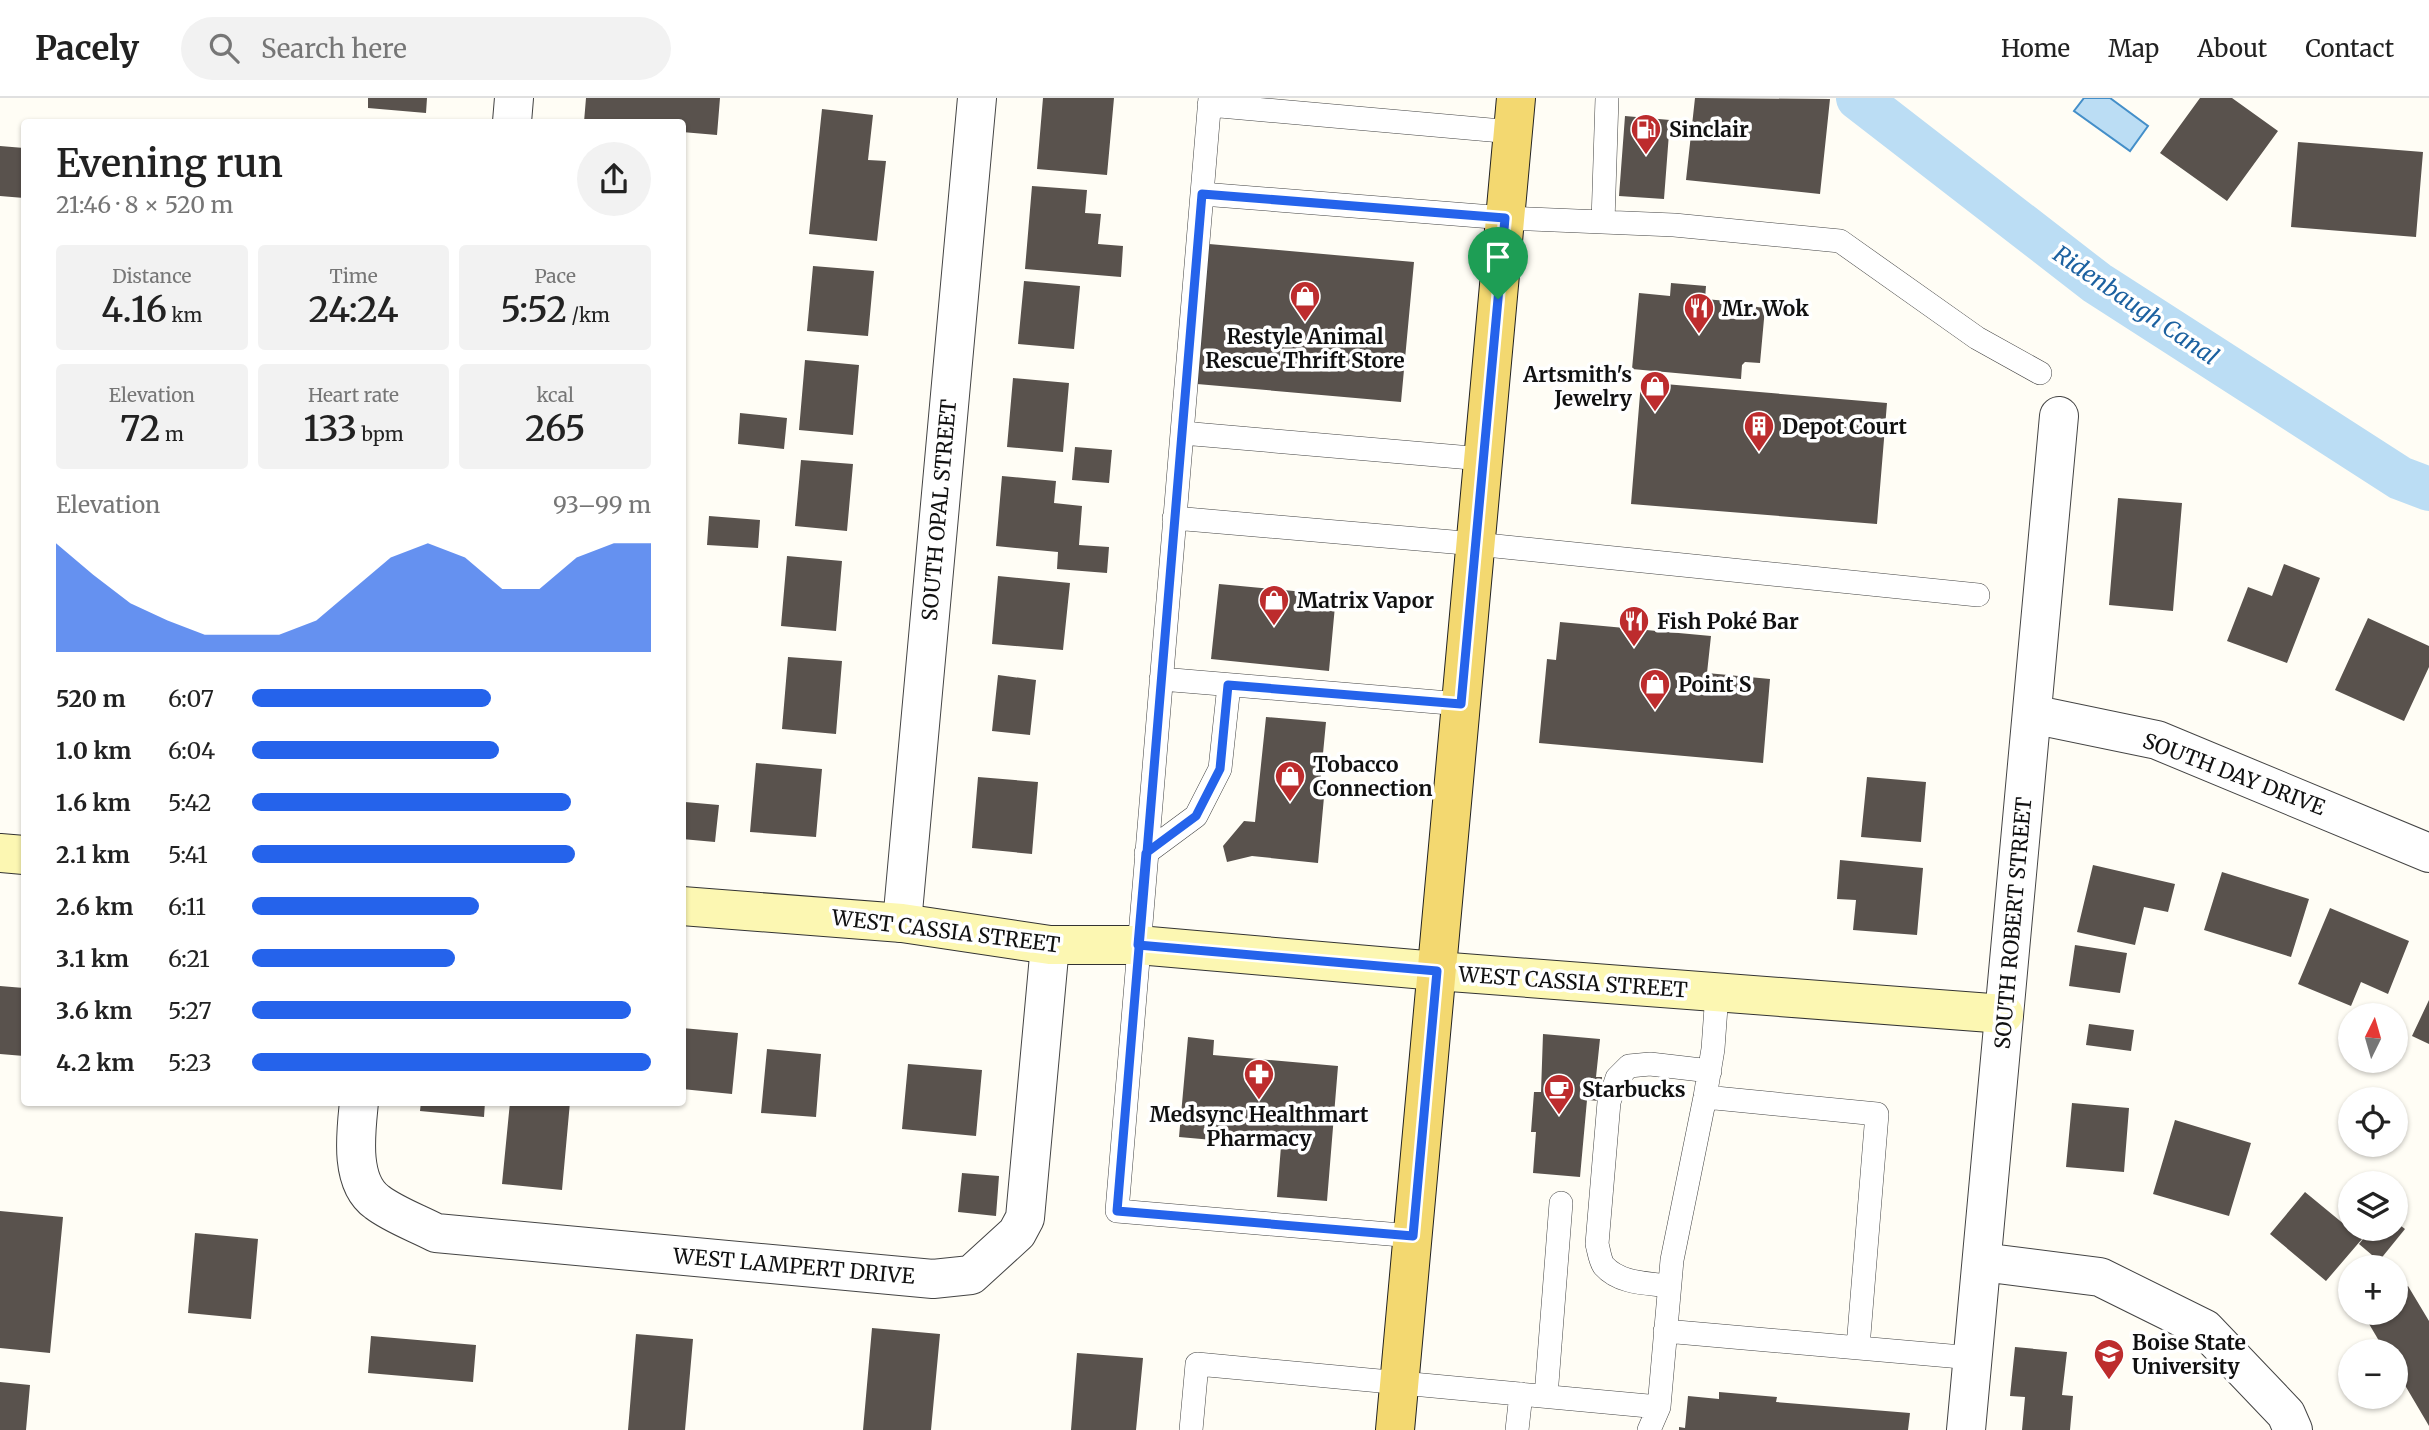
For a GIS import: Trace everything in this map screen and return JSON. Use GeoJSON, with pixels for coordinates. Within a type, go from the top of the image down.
{"type":"FeatureCollection","features":[{"type":"Feature","properties":{"kind":"main road"},"geometry":{"type":"LineString","coordinates":[[1395,1430],[1515,115]]}},
{"type":"Feature","properties":{"kind":"street"},"geometry":{"type":"LineString","coordinates":[[512,119],[514,98]]}},
{"type":"Feature","properties":{"kind":"street","name":"SOUTH OPAL STREET"},"geometry":{"type":"LineString","coordinates":[[902,923],[977,98]]}},
{"type":"Feature","properties":{"kind":"street","name":"SOUTH ROBERT STREET"},"geometry":{"type":"LineString","coordinates":[[1966,1430],[2059,416]]}},
{"type":"Feature","properties":{"kind":"street","name":"SOUTH DAY DRIVE"},"geometry":{"type":"LineString","coordinates":[[2032,714],[2157,740],[2429,853]]}},
{"type":"Feature","properties":{"kind":"street"},"geometry":{"type":"LineString","coordinates":[[0,853],[21,855]]}},
{"type":"Feature","properties":{"kind":"street","name":"WEST CASSIA STREET"},"geometry":{"type":"LineString","coordinates":[[686,906],[902,923],[1050,945],[1138,945],[1437,971],[2004,1014]]}},
{"type":"Feature","properties":{"kind":"street","name":"WEST LAMPERT DRIVE"},"geometry":{"type":"LineString","coordinates":[[359,1106],[356,1129],[358,1174],[375,1201],[436,1233],[933,1279],[971,1275],[1017,1233],[1025,1218],[1050,945]]}},
{"type":"Feature","properties":{"kind":"street"},"geometry":{"type":"LineString","coordinates":[[1982,1262],[2100,1276],[2205,1329],[2286,1414],[2293,1430]]}},
{"type":"Feature","properties":{"kind":"lane"},"geometry":{"type":"LineString","coordinates":[[1603,222],[1607,98]]}},
{"type":"Feature","properties":{"kind":"lane"},"geometry":{"type":"LineString","coordinates":[[1413,1236],[1117,1211],[1210,102],[1515,115]]}},
{"type":"Feature","properties":{"kind":"lane"},"geometry":{"type":"LineString","coordinates":[[1202,194],[1505,218],[1674,225],[1840,241],[1977,338],[2039,373]]}},
{"type":"Feature","properties":{"kind":"lane"},"geometry":{"type":"LineString","coordinates":[[1182,433],[1483,459]]}},
{"type":"Feature","properties":{"kind":"lane"},"geometry":{"type":"LineString","coordinates":[[1174,518],[1476,544],[1978,594]]}},
{"type":"Feature","properties":{"kind":"lane"},"geometry":{"type":"LineString","coordinates":[[1161,679],[1461,704]]}},
{"type":"Feature","properties":{"kind":"lane"},"geometry":{"type":"LineString","coordinates":[[1146,853],[1196,816],[1220,769],[1228,685]]}},
{"type":"Feature","properties":{"kind":"lane"},"geometry":{"type":"LineString","coordinates":[[1649,1430],[1659,1408],[1672,1260],[1710,1071],[1717,993]]}},
{"type":"Feature","properties":{"kind":"lane"},"geometry":{"type":"LineString","coordinates":[[1669,1286],[1626,1279],[1617,1276],[1603,1265],[1597,1244],[1609,1102],[1617,1078],[1629,1066],[1650,1064],[1710,1071]]}},
{"type":"Feature","properties":{"kind":"lane"},"geometry":{"type":"LineString","coordinates":[[1705,1097],[1877,1114],[1858,1347]]}},
{"type":"Feature","properties":{"kind":"lane"},"geometry":{"type":"LineString","coordinates":[[1546,1396],[1561,1203]]}},
{"type":"Feature","properties":{"kind":"lane"},"geometry":{"type":"LineString","coordinates":[[1665,1331],[1973,1358]]}},
{"type":"Feature","properties":{"kind":"lane"},"geometry":{"type":"LineString","coordinates":[[1191,1430],[1196,1364],[1659,1408]]}},
{"type":"Feature","properties":{"kind":"lane"},"geometry":{"type":"LineString","coordinates":[[1517,1430],[1521,1394]]}},
{"type":"Feature","properties":{"kind":"water"},"geometry":{"type":"Polygon","coordinates":[[[2084,98],[2110,98],[2148,126],[2130,151],[2074,111],[2084,98]]]}},
{"type":"Feature","properties":{"kind":"building"},"geometry":{"type":"Polygon","coordinates":[[[368,98],[427,98],[426,113],[368,108],[368,98]]]}},
{"type":"Feature","properties":{"kind":"building"},"geometry":{"type":"Polygon","coordinates":[[[586,98],[720,98],[717,135],[686,132],[686,119],[584,119],[586,98]]]}},
{"type":"Feature","properties":{"kind":"building"},"geometry":{"type":"Polygon","coordinates":[[[1043,98],[1114,98],[1107,175],[1037,169],[1043,98]]]}},
{"type":"Feature","properties":{"kind":"building"},"geometry":{"type":"Polygon","coordinates":[[[1695,98],[1830,99],[1820,194],[1686,180],[1695,98]]]}},
{"type":"Feature","properties":{"kind":"building"},"geometry":{"type":"Polygon","coordinates":[[[2200,98],[2232,98],[2278,131],[2227,201],[2160,153],[2200,98]]]}},
{"type":"Feature","properties":{"kind":"building"},"geometry":{"type":"Polygon","coordinates":[[[822,109],[873,115],[868,160],[886,161],[877,241],[809,234],[822,109]]]}},
{"type":"Feature","properties":{"kind":"building"},"geometry":{"type":"Polygon","coordinates":[[[1625,116],[1670,120],[1664,199],[1619,196],[1625,116]]]}},
{"type":"Feature","properties":{"kind":"building"},"geometry":{"type":"Polygon","coordinates":[[[2298,142],[2423,152],[2416,237],[2291,227],[2298,142]]]}},
{"type":"Feature","properties":{"kind":"building"},"geometry":{"type":"Polygon","coordinates":[[[0,146],[21,148],[21,198],[0,196],[0,146]]]}},
{"type":"Feature","properties":{"kind":"building"},"geometry":{"type":"Polygon","coordinates":[[[1032,186],[1087,190],[1085,213],[1101,214],[1098,244],[1123,246],[1121,277],[1025,269],[1032,186]]]}},
{"type":"Feature","properties":{"kind":"building","name":"Restyle Animal Rescue Thrift Store"},"geometry":{"type":"Polygon","coordinates":[[[1209,244],[1414,262],[1401,402],[1197,384],[1209,244]]]}},
{"type":"Feature","properties":{"kind":"building"},"geometry":{"type":"Polygon","coordinates":[[[813,266],[874,271],[868,336],[807,331],[813,266]]]}},
{"type":"Feature","properties":{"kind":"building"},"geometry":{"type":"Polygon","coordinates":[[[1024,281],[1080,286],[1074,349],[1018,344],[1024,281]]]}},
{"type":"Feature","properties":{"kind":"building","name":"Mr. Wok"},"geometry":{"type":"Polygon","coordinates":[[[1671,283],[1706,286],[1705,299],[1749,303],[1749,306],[1765,308],[1760,363],[1745,362],[1742,365],[1741,379],[1632,369],[1639,293],[1670,296],[1671,283]]]}},
{"type":"Feature","properties":{"kind":"building"},"geometry":{"type":"Polygon","coordinates":[[[805,360],[859,365],[853,435],[799,430],[805,360]]]}},
{"type":"Feature","properties":{"kind":"building"},"geometry":{"type":"Polygon","coordinates":[[[1013,378],[1069,383],[1063,452],[1007,447],[1013,378]]]}},
{"type":"Feature","properties":{"kind":"building","name":"Depot Court"},"geometry":{"type":"Polygon","coordinates":[[[1641,382],[1887,403],[1877,524],[1631,504],[1641,382]]]}},
{"type":"Feature","properties":{"kind":"building"},"geometry":{"type":"Polygon","coordinates":[[[740,413],[787,418],[784,449],[738,444],[740,413]]]}},
{"type":"Feature","properties":{"kind":"building"},"geometry":{"type":"Polygon","coordinates":[[[1075,447],[1112,450],[1109,483],[1072,480],[1075,447]]]}},
{"type":"Feature","properties":{"kind":"building"},"geometry":{"type":"Polygon","coordinates":[[[801,460],[853,464],[847,531],[795,526],[801,460]]]}},
{"type":"Feature","properties":{"kind":"building"},"geometry":{"type":"Polygon","coordinates":[[[1002,476],[1056,481],[1054,503],[1082,506],[1079,545],[1109,547],[1107,573],[1057,569],[1058,552],[996,546],[1002,476]]]}},
{"type":"Feature","properties":{"kind":"building"},"geometry":{"type":"Polygon","coordinates":[[[2118,498],[2182,503],[2173,611],[2109,605],[2118,498]]]}},
{"type":"Feature","properties":{"kind":"building"},"geometry":{"type":"Polygon","coordinates":[[[709,516],[760,520],[758,548],[707,545],[709,516]]]}},
{"type":"Feature","properties":{"kind":"building"},"geometry":{"type":"Polygon","coordinates":[[[787,556],[842,561],[836,631],[781,626],[787,556]]]}},
{"type":"Feature","properties":{"kind":"building"},"geometry":{"type":"Polygon","coordinates":[[[2284,564],[2320,578],[2287,663],[2227,641],[2248,587],[2272,596],[2284,564]]]}},
{"type":"Feature","properties":{"kind":"building"},"geometry":{"type":"Polygon","coordinates":[[[998,576],[1070,583],[1063,650],[992,644],[998,576]]]}},
{"type":"Feature","properties":{"kind":"building","name":"Matrix Vapor"},"geometry":{"type":"Polygon","coordinates":[[[1219,584],[1336,595],[1329,671],[1211,659],[1219,584]]]}},
{"type":"Feature","properties":{"kind":"building"},"geometry":{"type":"Polygon","coordinates":[[[2368,618],[2429,646],[2429,667],[2404,721],[2335,690],[2368,618]]]}},
{"type":"Feature","properties":{"kind":"building","name":"Point S"},"geometry":{"type":"Polygon","coordinates":[[[1560,622],[1711,636],[1707,673],[1770,679],[1763,763],[1539,743],[1547,659],[1556,660],[1560,622]]]}},
{"type":"Feature","properties":{"kind":"building"},"geometry":{"type":"Polygon","coordinates":[[[788,657],[842,661],[836,734],[782,729],[788,657]]]}},
{"type":"Feature","properties":{"kind":"building"},"geometry":{"type":"Polygon","coordinates":[[[998,675],[1036,680],[1030,735],[992,731],[998,675]]]}},
{"type":"Feature","properties":{"kind":"building","name":"Tobacco Connection"},"geometry":{"type":"Polygon","coordinates":[[[1266,717],[1326,722],[1320,785],[1325,786],[1318,863],[1252,856],[1227,862],[1223,846],[1244,821],[1255,822],[1266,717]]]}},
{"type":"Feature","properties":{"kind":"building"},"geometry":{"type":"Polygon","coordinates":[[[756,763],[822,769],[816,837],[750,832],[756,763]]]}},
{"type":"Feature","properties":{"kind":"building"},"geometry":{"type":"Polygon","coordinates":[[[978,777],[1038,782],[1032,854],[972,848],[978,777]]]}},
{"type":"Feature","properties":{"kind":"building"},"geometry":{"type":"Polygon","coordinates":[[[1867,777],[1926,782],[1921,842],[1861,837],[1867,777]]]}},
{"type":"Feature","properties":{"kind":"building"},"geometry":{"type":"Polygon","coordinates":[[[686,802],[719,805],[715,842],[686,839],[686,802]]]}},
{"type":"Feature","properties":{"kind":"building"},"geometry":{"type":"Polygon","coordinates":[[[1840,860],[1923,868],[1917,935],[1853,930],[1856,900],[1837,899],[1840,860]]]}},
{"type":"Feature","properties":{"kind":"building"},"geometry":{"type":"Polygon","coordinates":[[[2093,865],[2175,884],[2168,912],[2144,907],[2135,945],[2077,932],[2093,865]]]}},
{"type":"Feature","properties":{"kind":"building"},"geometry":{"type":"Polygon","coordinates":[[[2222,872],[2309,899],[2291,957],[2204,930],[2222,872]]]}},
{"type":"Feature","properties":{"kind":"building"},"geometry":{"type":"Polygon","coordinates":[[[2330,908],[2409,941],[2388,994],[2361,982],[2352,1003],[2344,1003],[2298,984],[2330,908]]]}},
{"type":"Feature","properties":{"kind":"building"},"geometry":{"type":"Polygon","coordinates":[[[2075,945],[2127,953],[2120,993],[2069,986],[2075,945]]]}},
{"type":"Feature","properties":{"kind":"building"},"geometry":{"type":"Polygon","coordinates":[[[0,986],[21,988],[21,1056],[0,1054],[0,986]]]}},
{"type":"Feature","properties":{"kind":"building"},"geometry":{"type":"Polygon","coordinates":[[[2429,1000],[2429,1044],[2412,1036],[2429,1000]]]}},
{"type":"Feature","properties":{"kind":"building"},"geometry":{"type":"Polygon","coordinates":[[[2089,1024],[2134,1030],[2131,1051],[2086,1045],[2089,1024]]]}},
{"type":"Feature","properties":{"kind":"building"},"geometry":{"type":"Polygon","coordinates":[[[686,1028],[738,1033],[732,1094],[686,1089],[686,1028]]]}},
{"type":"Feature","properties":{"kind":"building","name":"Starbucks"},"geometry":{"type":"Polygon","coordinates":[[[1543,1034],[1600,1039],[1596,1077],[1602,1077],[1600,1101],[1587,1100],[1580,1177],[1533,1173],[1536,1132],[1531,1132],[1534,1092],[1541,1092],[1543,1034]]]}},
{"type":"Feature","properties":{"kind":"building","name":"Medsync Healthmart Pharmacy"},"geometry":{"type":"Polygon","coordinates":[[[1188,1037],[1214,1040],[1213,1055],[1338,1066],[1327,1201],[1277,1197],[1281,1146],[1179,1137],[1188,1037]]]}},
{"type":"Feature","properties":{"kind":"building"},"geometry":{"type":"Polygon","coordinates":[[[767,1049],[821,1054],[816,1117],[761,1113],[767,1049]]]}},
{"type":"Feature","properties":{"kind":"building"},"geometry":{"type":"Polygon","coordinates":[[[908,1064],[982,1070],[976,1136],[902,1129],[908,1064]]]}},
{"type":"Feature","properties":{"kind":"building"},"geometry":{"type":"Polygon","coordinates":[[[2072,1103],[2129,1108],[2124,1172],[2066,1167],[2072,1103]]]}},
{"type":"Feature","properties":{"kind":"building"},"geometry":{"type":"Polygon","coordinates":[[[421,1106],[485,1106],[484,1117],[420,1111],[421,1106]]]}},
{"type":"Feature","properties":{"kind":"building"},"geometry":{"type":"Polygon","coordinates":[[[510,1106],[570,1106],[562,1190],[502,1184],[510,1106]]]}},
{"type":"Feature","properties":{"kind":"building"},"geometry":{"type":"Polygon","coordinates":[[[2175,1120],[2251,1143],[2229,1216],[2153,1194],[2175,1120]]]}},
{"type":"Feature","properties":{"kind":"building"},"geometry":{"type":"Polygon","coordinates":[[[962,1173],[999,1176],[996,1216],[958,1212],[962,1173]]]}},
{"type":"Feature","properties":{"kind":"building"},"geometry":{"type":"Polygon","coordinates":[[[2305,1192],[2338,1219],[2338,1241],[2360,1241],[2348,1255],[2338,1255],[2338,1267],[2326,1281],[2270,1234],[2305,1192]]]}},
{"type":"Feature","properties":{"kind":"building"},"geometry":{"type":"Polygon","coordinates":[[[0,1211],[63,1217],[50,1353],[0,1348],[0,1211]]]}},
{"type":"Feature","properties":{"kind":"building"},"geometry":{"type":"Polygon","coordinates":[[[195,1233],[258,1239],[251,1319],[188,1313],[195,1233]]]}},
{"type":"Feature","properties":{"kind":"building"},"geometry":{"type":"Polygon","coordinates":[[[2361,1241],[2395,1241],[2384,1255],[2372,1255],[2359,1244],[2361,1241]]]}},
{"type":"Feature","properties":{"kind":"building"},"geometry":{"type":"Polygon","coordinates":[[[2408,1286],[2429,1321],[2429,1426],[2408,1390],[2408,1339],[2378,1339],[2370,1325],[2408,1325],[2408,1286]]]}},
{"type":"Feature","properties":{"kind":"building"},"geometry":{"type":"Polygon","coordinates":[[[872,1328],[940,1334],[931,1430],[863,1430],[872,1328]]]}},
{"type":"Feature","properties":{"kind":"building"},"geometry":{"type":"Polygon","coordinates":[[[636,1334],[693,1339],[685,1430],[628,1430],[636,1334]]]}},
{"type":"Feature","properties":{"kind":"building"},"geometry":{"type":"Polygon","coordinates":[[[371,1336],[476,1345],[473,1382],[368,1373],[371,1336]]]}},
{"type":"Feature","properties":{"kind":"building"},"geometry":{"type":"Polygon","coordinates":[[[2015,1347],[2067,1352],[2062,1395],[2073,1396],[2070,1430],[2022,1430],[2025,1397],[2010,1396],[2015,1347]]]}},
{"type":"Feature","properties":{"kind":"building"},"geometry":{"type":"Polygon","coordinates":[[[1077,1353],[1143,1358],[1136,1430],[1071,1430],[1077,1353]]]}},
{"type":"Feature","properties":{"kind":"building"},"geometry":{"type":"Polygon","coordinates":[[[0,1382],[30,1385],[26,1430],[0,1430],[0,1382]]]}},
{"type":"Feature","properties":{"kind":"building"},"geometry":{"type":"Polygon","coordinates":[[[1719,1392],[1777,1397],[1776,1402],[1910,1413],[1908,1430],[1679,1430],[1679,1427],[1685,1428],[1688,1396],[1719,1399],[1719,1392]]]}},
{"type":"Feature","properties":{"kind":"waterway","name":"Ridenbaugh Canal"},"geometry":{"type":"LineString","coordinates":[[1858,98],[2097,283],[2400,478],[2429,489]]}},
{"type":"Feature","properties":{"kind":"place","name":"Sinclair"},"geometry":{"type":"Point","coordinates":[1646,156]}},
{"type":"Feature","properties":{"kind":"place","name":"Restyle Animal Rescue Thrift Store"},"geometry":{"type":"Point","coordinates":[1305,323]}},
{"type":"Feature","properties":{"kind":"place","name":"Mr. Wok"},"geometry":{"type":"Point","coordinates":[1699,335]}},
{"type":"Feature","properties":{"kind":"place","name":"Artsmith's Jewelry"},"geometry":{"type":"Point","coordinates":[1655,413]}},
{"type":"Feature","properties":{"kind":"place","name":"Depot Court"},"geometry":{"type":"Point","coordinates":[1759,453]}},
{"type":"Feature","properties":{"kind":"place","name":"Matrix Vapor"},"geometry":{"type":"Point","coordinates":[1274,627]}},
{"type":"Feature","properties":{"kind":"place","name":"Fish Poké Bar"},"geometry":{"type":"Point","coordinates":[1634,648]}},
{"type":"Feature","properties":{"kind":"place","name":"Point S"},"geometry":{"type":"Point","coordinates":[1655,711]}},
{"type":"Feature","properties":{"kind":"place","name":"Tobacco Connection"},"geometry":{"type":"Point","coordinates":[1290,803]}},
{"type":"Feature","properties":{"kind":"place","name":"Medsync Healthmart Pharmacy"},"geometry":{"type":"Point","coordinates":[1259,1101]}},
{"type":"Feature","properties":{"kind":"place","name":"Starbucks"},"geometry":{"type":"Point","coordinates":[1559,1116]}},
{"type":"Feature","properties":{"kind":"place","name":"Boise State University"},"geometry":{"type":"Point","coordinates":[2109,1381]}},
{"type":"Feature","properties":{"kind":"route"},"geometry":{"type":"LineString","coordinates":[[1498,299],[1461,704],[1228,685],[1220,769],[1196,816],[1146,853],[1138,945],[1437,971],[1413,1236],[1117,1211],[1138,945],[1202,194],[1505,218],[1498,299]]}}]}
